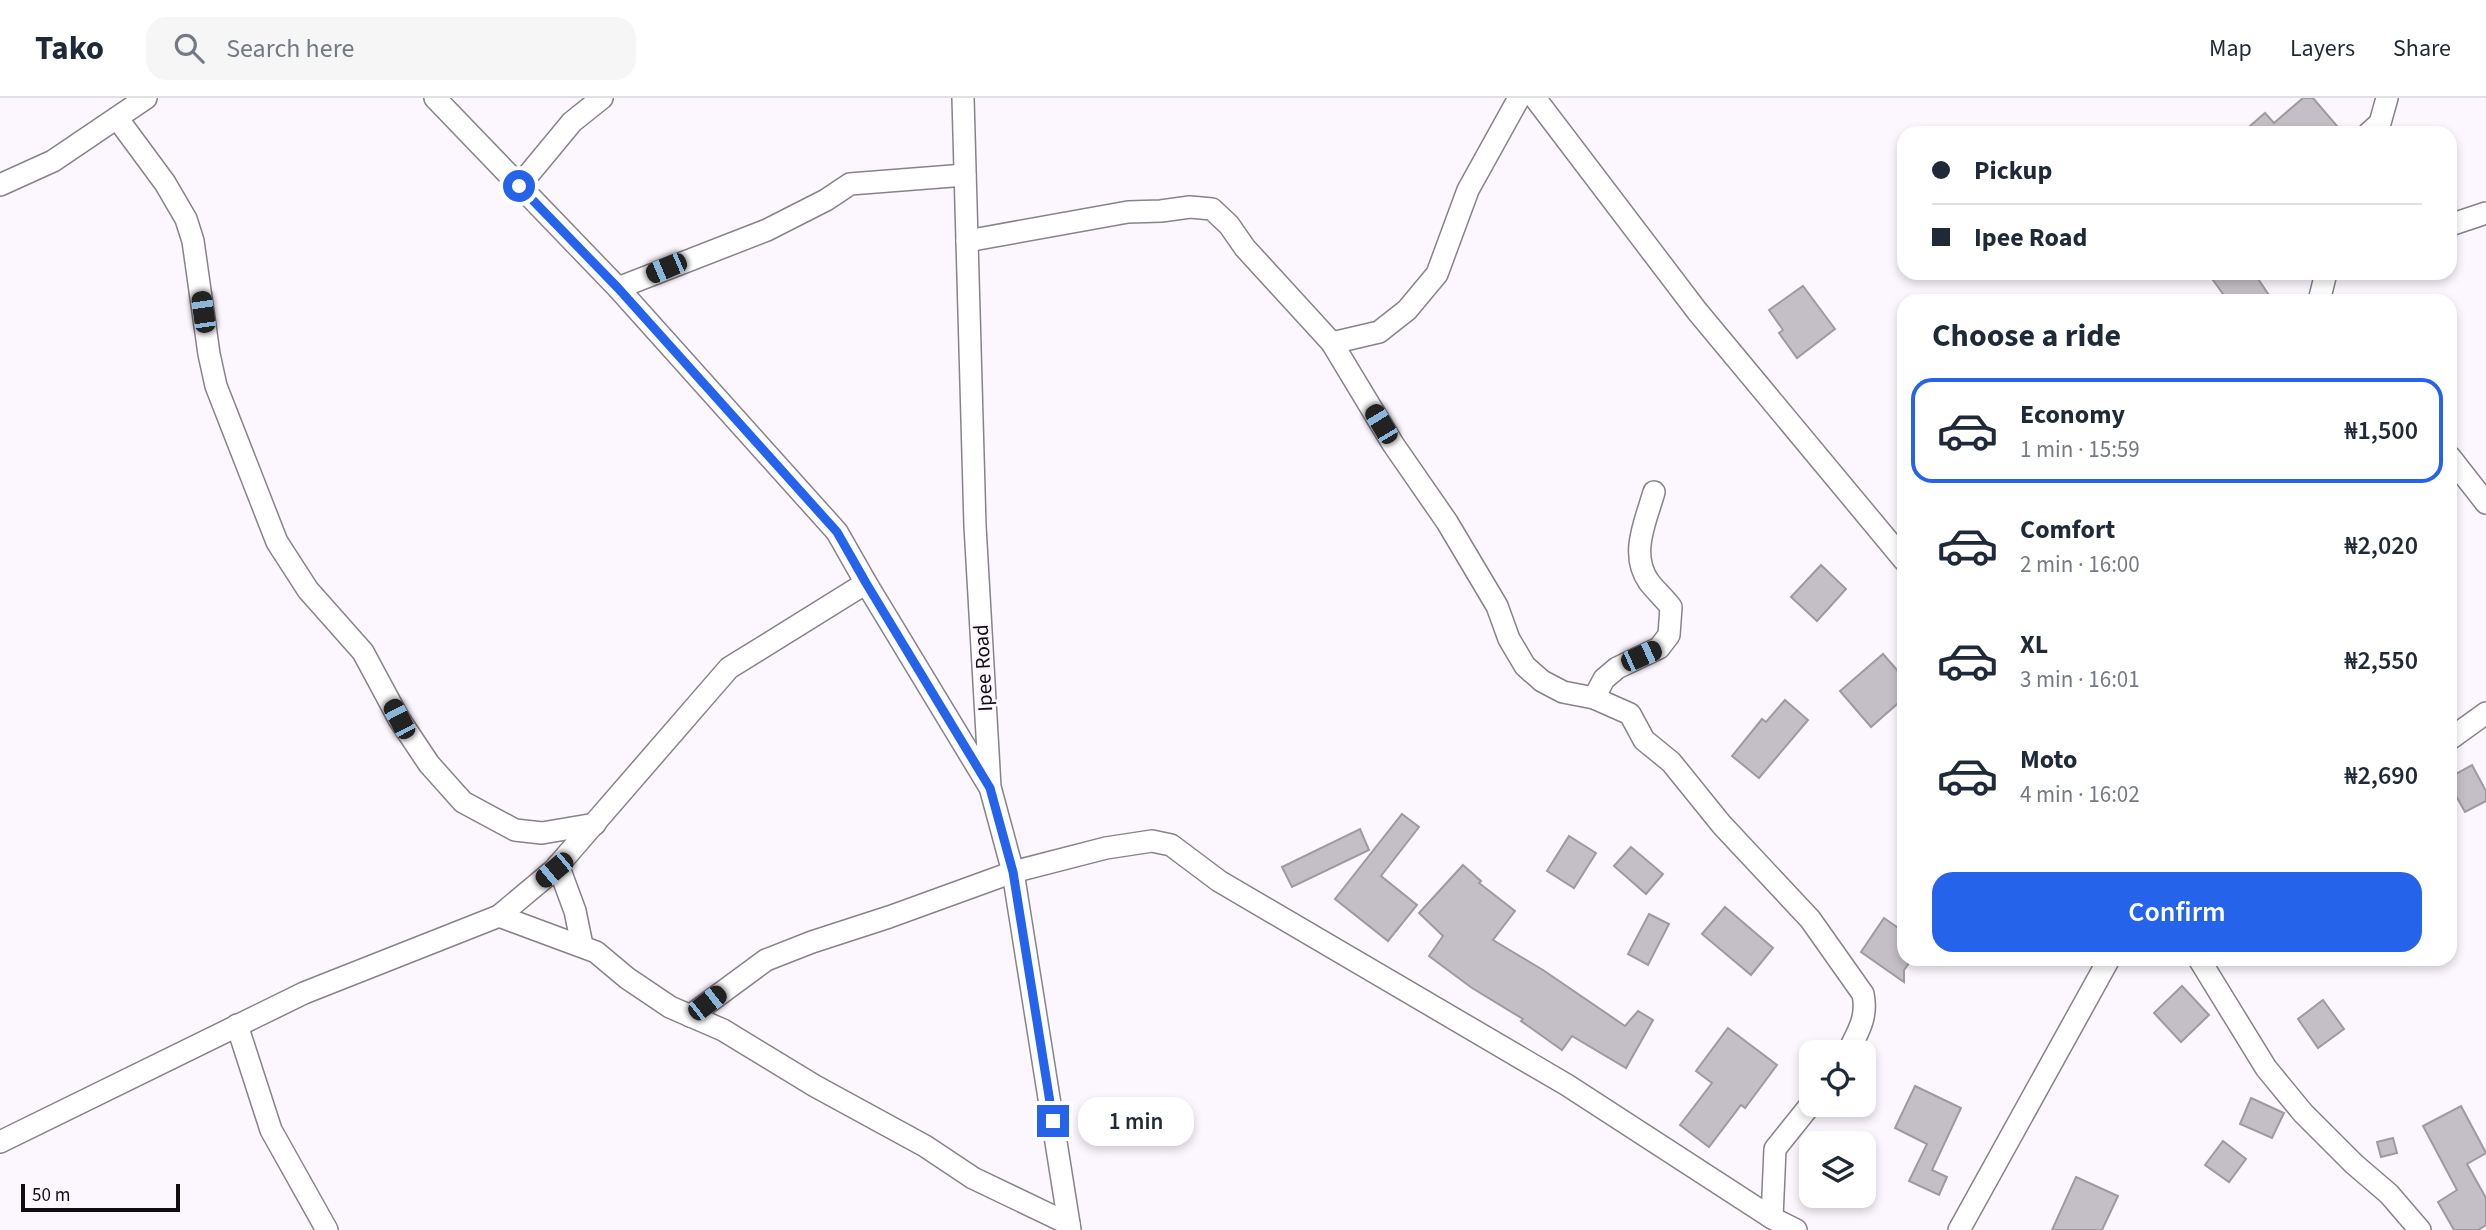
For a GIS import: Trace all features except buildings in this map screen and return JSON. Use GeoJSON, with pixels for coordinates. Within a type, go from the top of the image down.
{"type":"FeatureCollection","features":[{"type":"Feature","properties":{"kind":"street"},"geometry":{"type":"LineString","coordinates":[[0,185],[53,161],[146,98]]}},
{"type":"Feature","properties":{"kind":"street"},"geometry":{"type":"LineString","coordinates":[[435,98],[618,288],[837,532],[990,788]]}},
{"type":"Feature","properties":{"kind":"street"},"geometry":{"type":"LineString","coordinates":[[519,186],[572,122],[602,98]]}},
{"type":"Feature","properties":{"kind":"street","name":"Ipee Road"},"geometry":{"type":"LineString","coordinates":[[963,98],[975,526],[990,788],[1013,872],[1070,1227]]}},
{"type":"Feature","properties":{"kind":"street"},"geometry":{"type":"LineString","coordinates":[[1332,343],[1379,331],[1408,310],[1437,274],[1468,190],[1519,98]]}},
{"type":"Feature","properties":{"kind":"street"},"geometry":{"type":"LineString","coordinates":[[1535,98],[1696,311],[1897,552]]}},
{"type":"Feature","properties":{"kind":"street"},"geometry":{"type":"LineString","coordinates":[[2376,126],[2387,98]]}},
{"type":"Feature","properties":{"kind":"street"},"geometry":{"type":"LineString","coordinates":[[117,118],[165,183],[186,219],[193,241],[216,386],[277,542],[308,590],[363,652],[399,719],[421,753],[463,802],[514,830],[542,833],[595,824]]}},
{"type":"Feature","properties":{"kind":"street"},"geometry":{"type":"LineString","coordinates":[[618,288],[767,230],[826,200],[850,184],[965,175]]}},
{"type":"Feature","properties":{"kind":"street"},"geometry":{"type":"LineString","coordinates":[[967,241],[1128,212],[1190,207],[1212,209],[1332,343],[1393,444],[1447,522],[1497,607],[1525,666],[1542,681],[1563,692],[1594,698],[1630,714],[1644,740],[1671,762],[1722,825],[1810,919],[1863,994],[1866,1006],[1864,1018],[1854,1040]]}},
{"type":"Feature","properties":{"kind":"street"},"geometry":{"type":"LineString","coordinates":[[2457,223],[2486,213]]}},
{"type":"Feature","properties":{"kind":"street"},"geometry":{"type":"LineString","coordinates":[[2457,466],[2486,503]]}},
{"type":"Feature","properties":{"kind":"street"},"geometry":{"type":"LineString","coordinates":[[1594,698],[1604,679],[1617,668],[1659,648],[1669,635],[1671,607],[1649,581],[1641,566],[1639,551],[1654,492]]}},
{"type":"Feature","properties":{"kind":"street"},"geometry":{"type":"LineString","coordinates":[[0,1142],[304,993],[499,916],[558,865],[729,667],[866,583]]}},
{"type":"Feature","properties":{"kind":"street"},"geometry":{"type":"LineString","coordinates":[[2457,734],[2486,713]]}},
{"type":"Feature","properties":{"kind":"street"},"geometry":{"type":"LineString","coordinates":[[690,1016],[766,960],[1013,872],[1106,848],[1152,841],[1171,845],[1219,881],[1567,1085],[1772,1218],[1796,1230]]}},
{"type":"Feature","properties":{"kind":"street"},"geometry":{"type":"LineString","coordinates":[[558,865],[575,911],[582,945]]}},
{"type":"Feature","properties":{"kind":"street"},"geometry":{"type":"LineString","coordinates":[[499,916],[596,952],[653,996],[723,1030],[814,1086],[925,1146],[973,1178],[1070,1227]]}},
{"type":"Feature","properties":{"kind":"street"},"geometry":{"type":"LineString","coordinates":[[1958,1230],[2105,966]]}},
{"type":"Feature","properties":{"kind":"street"},"geometry":{"type":"LineString","coordinates":[[2203,966],[2273,1077],[2303,1113],[2354,1164],[2389,1194],[2420,1230]]}},
{"type":"Feature","properties":{"kind":"street"},"geometry":{"type":"LineString","coordinates":[[237,1026],[271,1130],[327,1230]]}},
{"type":"Feature","properties":{"kind":"street"},"geometry":{"type":"LineString","coordinates":[[1772,1218],[1775,1149],[1801,1117]]}},
{"type":"Feature","properties":{"kind":"route"},"geometry":{"type":"LineString","coordinates":[[519,186],[618,288],[837,532],[990,788],[1013,872],[1053,1121]]}}]}
